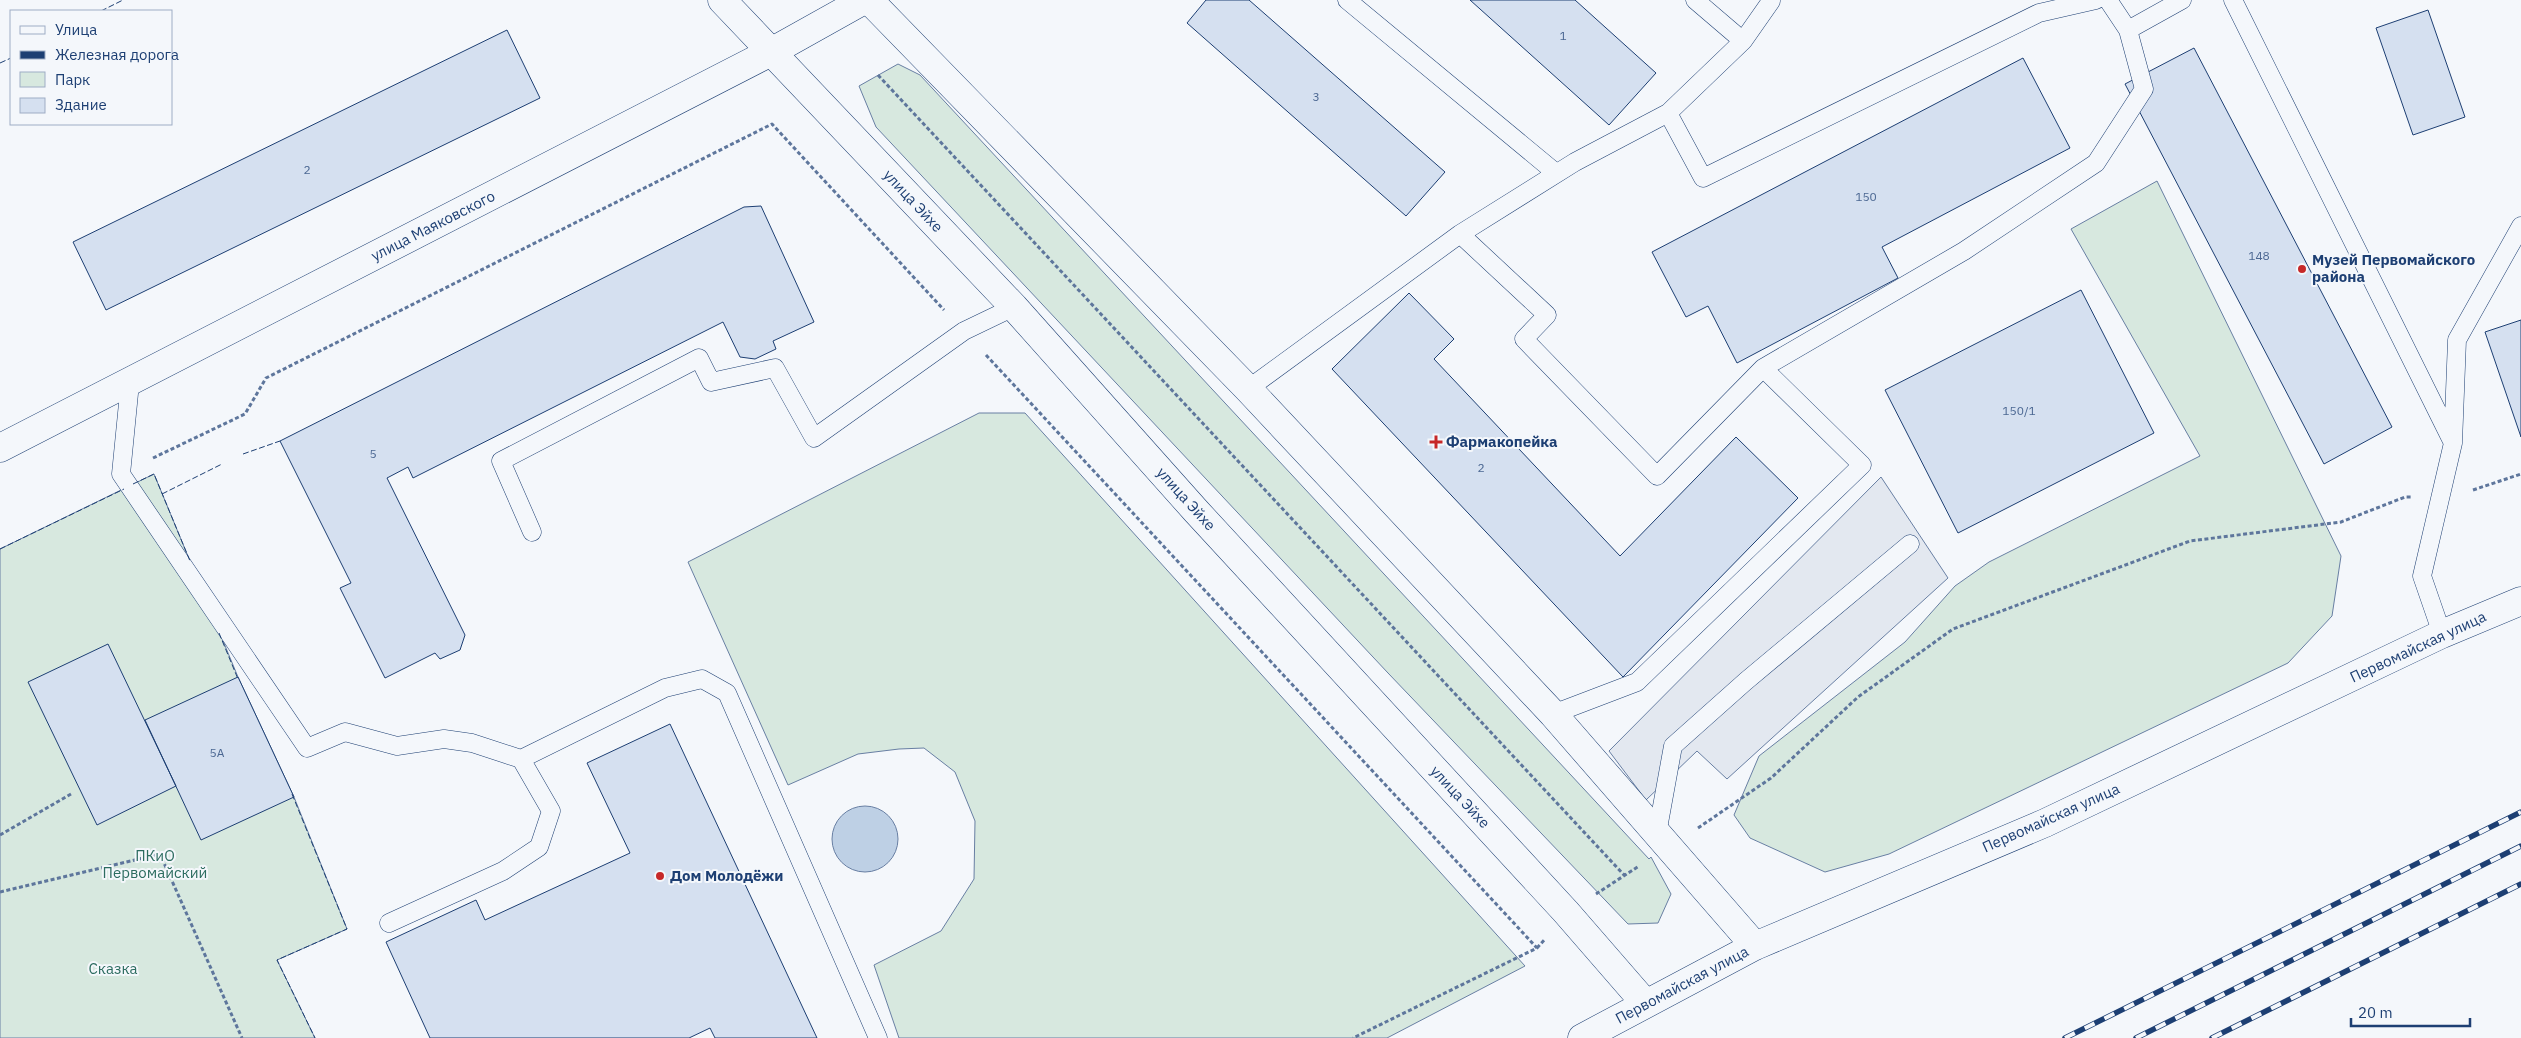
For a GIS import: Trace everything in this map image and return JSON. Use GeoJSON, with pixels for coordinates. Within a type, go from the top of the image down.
{"type":"FeatureCollection","features":[{"type":"Feature","properties":{"kind":"main road","name":"улица Эйхе"},"geometry":{"type":"LineString","coordinates":[[722,0],[1014,307],[1196,511],[1566,912],[1645,1003]]}},
{"type":"Feature","properties":{"kind":"main road","name":"улица Маяковского"},"geometry":{"type":"LineString","coordinates":[[0,448],[130,383],[771,52],[864,0]]}},
{"type":"Feature","properties":{"kind":"main road"},"geometry":{"type":"LineString","coordinates":[[869,0],[1248,389],[1553,714],[1755,946]]}},
{"type":"Feature","properties":{"kind":"main road","name":"Первомайская улица"},"geometry":{"type":"LineString","coordinates":[[1582,1038],[1755,946],[2045,823],[2442,634],[2521,601]]}},
{"type":"Feature","properties":{"kind":"lane"},"geometry":{"type":"LineString","coordinates":[[1347,0],[1556,174]]}},
{"type":"Feature","properties":{"kind":"lane"},"geometry":{"type":"LineString","coordinates":[[1695,0],[1743,41]]}},
{"type":"Feature","properties":{"kind":"lane"},"geometry":{"type":"LineString","coordinates":[[1248,389],[1460,234],[1556,174],[1668,113],[1743,41],[1771,0]]}},
{"type":"Feature","properties":{"kind":"lane"},"geometry":{"type":"LineString","coordinates":[[1668,113],[1703,178],[2039,13],[2096,0]]}},
{"type":"Feature","properties":{"kind":"lane"},"geometry":{"type":"LineString","coordinates":[[1460,234],[1547,315],[1524,339],[1657,476],[1763,368],[1964,250],[2096,163],[2144,89],[2128,30],[2108,0]]}},
{"type":"Feature","properties":{"kind":"lane"},"geometry":{"type":"LineString","coordinates":[[2128,30],[2182,0]]}},
{"type":"Feature","properties":{"kind":"lane"},"geometry":{"type":"LineString","coordinates":[[2233,0],[2453,443]]}},
{"type":"Feature","properties":{"kind":"lane"},"geometry":{"type":"LineString","coordinates":[[2442,634],[2422,576],[2453,443],[2457,340],[2521,226]]}},
{"type":"Feature","properties":{"kind":"lane"},"geometry":{"type":"LineString","coordinates":[[532,532],[501,461],[699,358],[711,382],[775,368],[814,438],[964,331],[1014,307]]}},
{"type":"Feature","properties":{"kind":"lane"},"geometry":{"type":"LineString","coordinates":[[1553,714],[1637,682],[1862,465],[1763,368]]}},
{"type":"Feature","properties":{"kind":"lane"},"geometry":{"type":"LineString","coordinates":[[130,383],[120,474],[307,748],[345,732],[397,746],[444,739],[472,743],[521,759],[551,811],[539,847],[503,871],[389,923]]}},
{"type":"Feature","properties":{"kind":"lane"},"geometry":{"type":"LineString","coordinates":[[1663,840],[1674,746],[1746,682],[1910,544]]}},
{"type":"Feature","properties":{"kind":"lane"},"geometry":{"type":"LineString","coordinates":[[521,759],[665,688],[702,679],[727,693],[878,1038]]}},
{"type":"Feature","properties":{"kind":"path"},"geometry":{"type":"LineString","coordinates":[[878,75],[1624,875]]}},
{"type":"Feature","properties":{"kind":"path"},"geometry":{"type":"LineString","coordinates":[[120,474],[245,414],[266,378],[772,124],[1537,948]]}},
{"type":"Feature","properties":{"kind":"path"},"geometry":{"type":"LineString","coordinates":[[1353,1038],[1537,948],[1566,912],[1624,875],[1663,840],[1771,778],[1858,697],[1953,629],[2190,541],[2341,522],[2405,497],[2440,500],[2521,474]]}},
{"type":"Feature","properties":{"kind":"path"},"geometry":{"type":"LineString","coordinates":[[0,835],[71,794]]}},
{"type":"Feature","properties":{"kind":"path"},"geometry":{"type":"LineString","coordinates":[[0,892],[160,854],[242,1038]]}},
{"type":"Feature","properties":{"kind":"green space"},"geometry":{"type":"Polygon","coordinates":[[[898,64],[920,75],[1649,859],[1651,857],[1671,894],[1658,923],[1628,924],[1388,673],[876,127],[859,86],[898,64]]]}},
{"type":"Feature","properties":{"kind":"green space"},"geometry":{"type":"Polygon","coordinates":[[[2157,181],[2341,556],[2332,616],[2288,663],[1889,854],[1825,872],[1750,838],[1734,815],[1759,756],[1905,642],[1955,586],[1989,562],[2200,456],[2071,229],[2157,181]]]}},
{"type":"Feature","properties":{"kind":"green space"},"geometry":{"type":"Polygon","coordinates":[[[979,413],[1025,413],[1525,966],[1387,1038],[899,1038],[874,965],[941,931],[974,879],[975,821],[955,772],[924,748],[899,749],[858,754],[788,785],[688,562],[979,413]]]}},
{"type":"Feature","properties":{"kind":"green space","name":"ПКиО Первомайский"},"geometry":{"type":"Polygon","coordinates":[[[154,474],[238,677],[294,797],[347,929],[277,960],[315,1038],[0,1038],[0,549],[154,474]]]}},
{"type":"Feature","properties":{"kind":"shaded area"},"geometry":{"type":"Polygon","coordinates":[[[1881,477],[1948,578],[1727,779],[1697,751],[1646,800],[1609,751],[1881,477]]]}},
{"type":"Feature","properties":{"kind":"water"},"geometry":{"type":"Polygon","coordinates":[[[871,806],[889,815],[896,826],[898,839],[896,852],[889,863],[878,870],[859,872],[841,863],[834,852],[832,833],[841,815],[852,808],[871,806]]]}},
{"type":"Feature","properties":{"kind":"building"},"geometry":{"type":"Polygon","coordinates":[[[1206,0],[1249,0],[1445,172],[1406,216],[1187,23],[1206,0]]]}},
{"type":"Feature","properties":{"kind":"building"},"geometry":{"type":"Polygon","coordinates":[[[1470,0],[1575,0],[1656,73],[1609,125],[1470,0]]]}},
{"type":"Feature","properties":{"kind":"building"},"geometry":{"type":"Polygon","coordinates":[[[2428,10],[2465,117],[2413,135],[2376,28],[2428,10]]]}},
{"type":"Feature","properties":{"kind":"building"},"geometry":{"type":"Polygon","coordinates":[[[507,30],[540,98],[106,310],[73,242],[507,30]]]}},
{"type":"Feature","properties":{"kind":"building"},"geometry":{"type":"Polygon","coordinates":[[[2194,48],[2392,427],[2324,464],[2125,84],[2194,48]]]}},
{"type":"Feature","properties":{"kind":"building"},"geometry":{"type":"Polygon","coordinates":[[[2023,58],[2070,148],[1882,247],[1898,278],[1737,363],[1708,306],[1686,317],[1652,252],[2023,58]]]}},
{"type":"Feature","properties":{"kind":"building"},"geometry":{"type":"Polygon","coordinates":[[[761,206],[814,322],[773,341],[776,349],[755,359],[740,357],[723,322],[413,478],[408,467],[387,478],[465,635],[460,650],[440,659],[435,653],[385,678],[340,588],[351,583],[280,441],[744,207],[761,206]]]}},
{"type":"Feature","properties":{"kind":"building"},"geometry":{"type":"Polygon","coordinates":[[[2081,290],[2154,433],[1958,533],[1885,390],[2081,290]]]}},
{"type":"Feature","properties":{"kind":"building"},"geometry":{"type":"Polygon","coordinates":[[[1409,293],[1454,339],[1434,359],[1620,556],[1736,437],[1798,498],[1623,677],[1332,369],[1409,293]]]}},
{"type":"Feature","properties":{"kind":"building"},"geometry":{"type":"Polygon","coordinates":[[[2521,320],[2521,437],[2485,332],[2521,320]]]}},
{"type":"Feature","properties":{"kind":"building"},"geometry":{"type":"Polygon","coordinates":[[[108,644],[176,786],[97,825],[28,682],[108,644]]]}},
{"type":"Feature","properties":{"kind":"building"},"geometry":{"type":"Polygon","coordinates":[[[238,677],[294,797],[201,840],[145,720],[238,677]]]}},
{"type":"Feature","properties":{"kind":"building","name":"Дом Молодёжи"},"geometry":{"type":"Polygon","coordinates":[[[670,724],[817,1038],[715,1038],[710,1028],[689,1038],[430,1038],[386,942],[476,900],[485,920],[630,853],[587,763],[670,724]]]}},
{"type":"Feature","properties":{"kind":"railway"},"geometry":{"type":"LineString","coordinates":[[2065,1038],[2521,812]]}},
{"type":"Feature","properties":{"kind":"railway"},"geometry":{"type":"LineString","coordinates":[[2136,1038],[2521,846]]}},
{"type":"Feature","properties":{"kind":"railway"},"geometry":{"type":"LineString","coordinates":[[2212,1038],[2521,884]]}},
{"type":"Feature","properties":{"kind":"fence"},"geometry":{"type":"LineString","coordinates":[[103,10],[123,0]]}},
{"type":"Feature","properties":{"kind":"fence"},"geometry":{"type":"LineString","coordinates":[[0,63],[10,58]]}},
{"type":"Feature","properties":{"kind":"fence"},"geometry":{"type":"LineString","coordinates":[[243,454],[280,441]]}},
{"type":"Feature","properties":{"kind":"fence"},"geometry":{"type":"LineString","coordinates":[[162,494],[222,464]]}},
{"type":"Feature","properties":{"kind":"fence"},"geometry":{"type":"LineString","coordinates":[[133,484],[154,474],[190,561]]}},
{"type":"Feature","properties":{"kind":"fence"},"geometry":{"type":"LineString","coordinates":[[0,549],[124,489]]}},
{"type":"Feature","properties":{"kind":"fence"},"geometry":{"type":"LineString","coordinates":[[219,633],[238,679]]}},
{"type":"Feature","properties":{"kind":"fence"},"geometry":{"type":"LineString","coordinates":[[292,794],[347,929],[277,960],[315,1038]]}},
{"type":"Feature","properties":{"kind":"place","name":"Музей Первомайского района"},"geometry":{"type":"Point","coordinates":[2302,269]}},
{"type":"Feature","properties":{"kind":"place","name":"Фармакопейка"},"geometry":{"type":"Point","coordinates":[1436,442]}},
{"type":"Feature","properties":{"kind":"place","name":"Дом Молодёжи"},"geometry":{"type":"Point","coordinates":[660,876]}},
{"type":"Feature","properties":{"kind":"park label","name":"Сказка"},"geometry":{"type":"Point","coordinates":[113,969]}}]}
